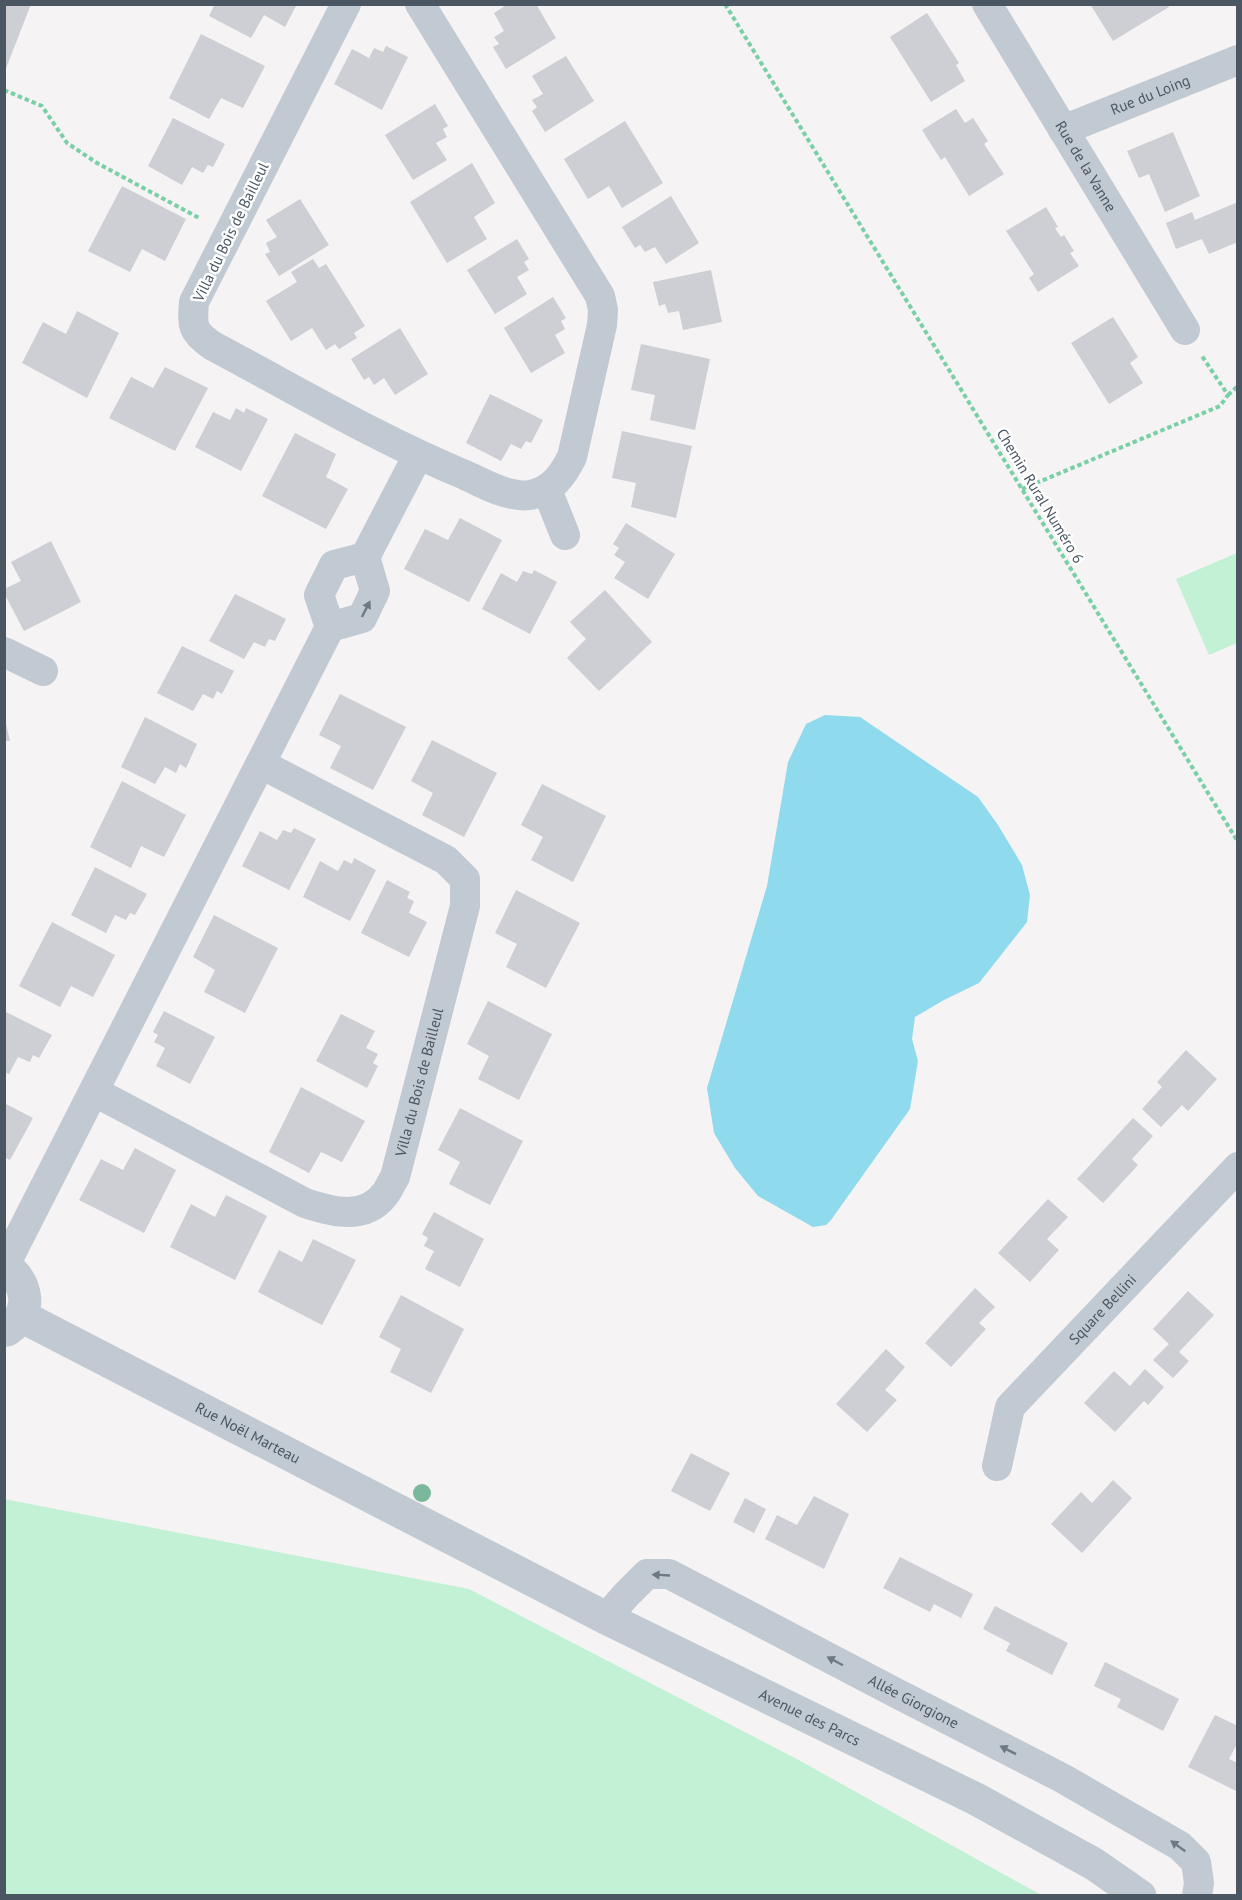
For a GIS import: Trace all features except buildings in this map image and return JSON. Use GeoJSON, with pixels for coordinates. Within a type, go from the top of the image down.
{"type":"FeatureCollection","features":[{"type":"Feature","properties":{"kind":"street","name":"Villa du Bois de Bailleul"},"geometry":{"type":"LineString","coordinates":[[346,4],[194,302],[192,320],[198,336],[418,455],[507,493],[529,495],[547,490]]}},
{"type":"Feature","properties":{"kind":"street"},"geometry":{"type":"LineString","coordinates":[[420,4],[600,296],[603,310],[602,325],[572,457],[563,475],[547,490],[565,535]]}},
{"type":"Feature","properties":{"kind":"street","name":"Rue de la Vanne"},"geometry":{"type":"LineString","coordinates":[[987,4],[1185,330]]}},
{"type":"Feature","properties":{"kind":"street","name":"Rue du Loing"},"geometry":{"type":"LineString","coordinates":[[1063,130],[1238,60]]}},
{"type":"Feature","properties":{"kind":"street"},"geometry":{"type":"LineString","coordinates":[[330,627],[362,618],[375,591],[365,557],[418,455]]}},
{"type":"Feature","properties":{"kind":"street"},"geometry":{"type":"LineString","coordinates":[[13,1324],[24,1304],[24,1290],[18,1277],[5,1265],[330,627],[319,595],[334,565],[365,557]]}},
{"type":"Feature","properties":{"kind":"street"},"geometry":{"type":"LineString","coordinates":[[4,652],[43,671]]}},
{"type":"Feature","properties":{"kind":"street","name":"Villa du Bois de Bailleul"},"geometry":{"type":"LineString","coordinates":[[95,1092],[305,1203],[329,1212],[350,1213],[369,1207],[384,1196],[394,1177],[465,906],[465,879],[446,860],[261,764]]}},
{"type":"Feature","properties":{"kind":"street","name":"Square Bellini"},"geometry":{"type":"LineString","coordinates":[[998,1466],[1010,1407],[1238,1167]]}},
{"type":"Feature","properties":{"kind":"street","name":"Rue Noël Marteau"},"geometry":{"type":"LineString","coordinates":[[13,1324],[474,1550]]}},
{"type":"Feature","properties":{"kind":"street","name":"Avenue des Parcs"},"geometry":{"type":"LineString","coordinates":[[474,1550],[606,1618],[976,1799],[1094,1864],[1140,1896]]}},
{"type":"Feature","properties":{"kind":"street","name":"Allée Giorgione"},"geometry":{"type":"LineString","coordinates":[[606,1618],[647,1574],[669,1574],[1062,1778],[1180,1846],[1196,1862],[1199,1883],[1197,1896]]}},
{"type":"Feature","properties":{"kind":"path","name":"Chemin Rural Numéro 6"},"geometry":{"type":"LineString","coordinates":[[725,4],[1238,842]]}},
{"type":"Feature","properties":{"kind":"path"},"geometry":{"type":"LineString","coordinates":[[4,90],[42,106],[68,143],[97,163],[228,234]]}},
{"type":"Feature","properties":{"kind":"path"},"geometry":{"type":"LineString","coordinates":[[1185,330],[1228,395]]}},
{"type":"Feature","properties":{"kind":"path"},"geometry":{"type":"LineString","coordinates":[[1022,489],[1220,406],[1238,387]]}},
{"type":"Feature","properties":{"kind":"green space"},"geometry":{"type":"Polygon","coordinates":[[[1237,553],[1237,643],[1209,655],[1176,579],[1237,553]]]}},
{"type":"Feature","properties":{"kind":"green space"},"geometry":{"type":"Polygon","coordinates":[[[4,1499],[469,1589],[795,1758],[1041,1895],[5,1895],[4,1499]]]}},
{"type":"Feature","properties":{"kind":"water"},"geometry":{"type":"Polygon","coordinates":[[[825,715],[860,717],[978,797],[1022,865],[1030,895],[1027,922],[979,983],[915,1017],[912,1039],[918,1061],[910,1109],[831,1220],[826,1225],[813,1227],[758,1196],[735,1168],[714,1133],[707,1088],[767,886],[788,762],[806,724],[825,715]]]}}]}
